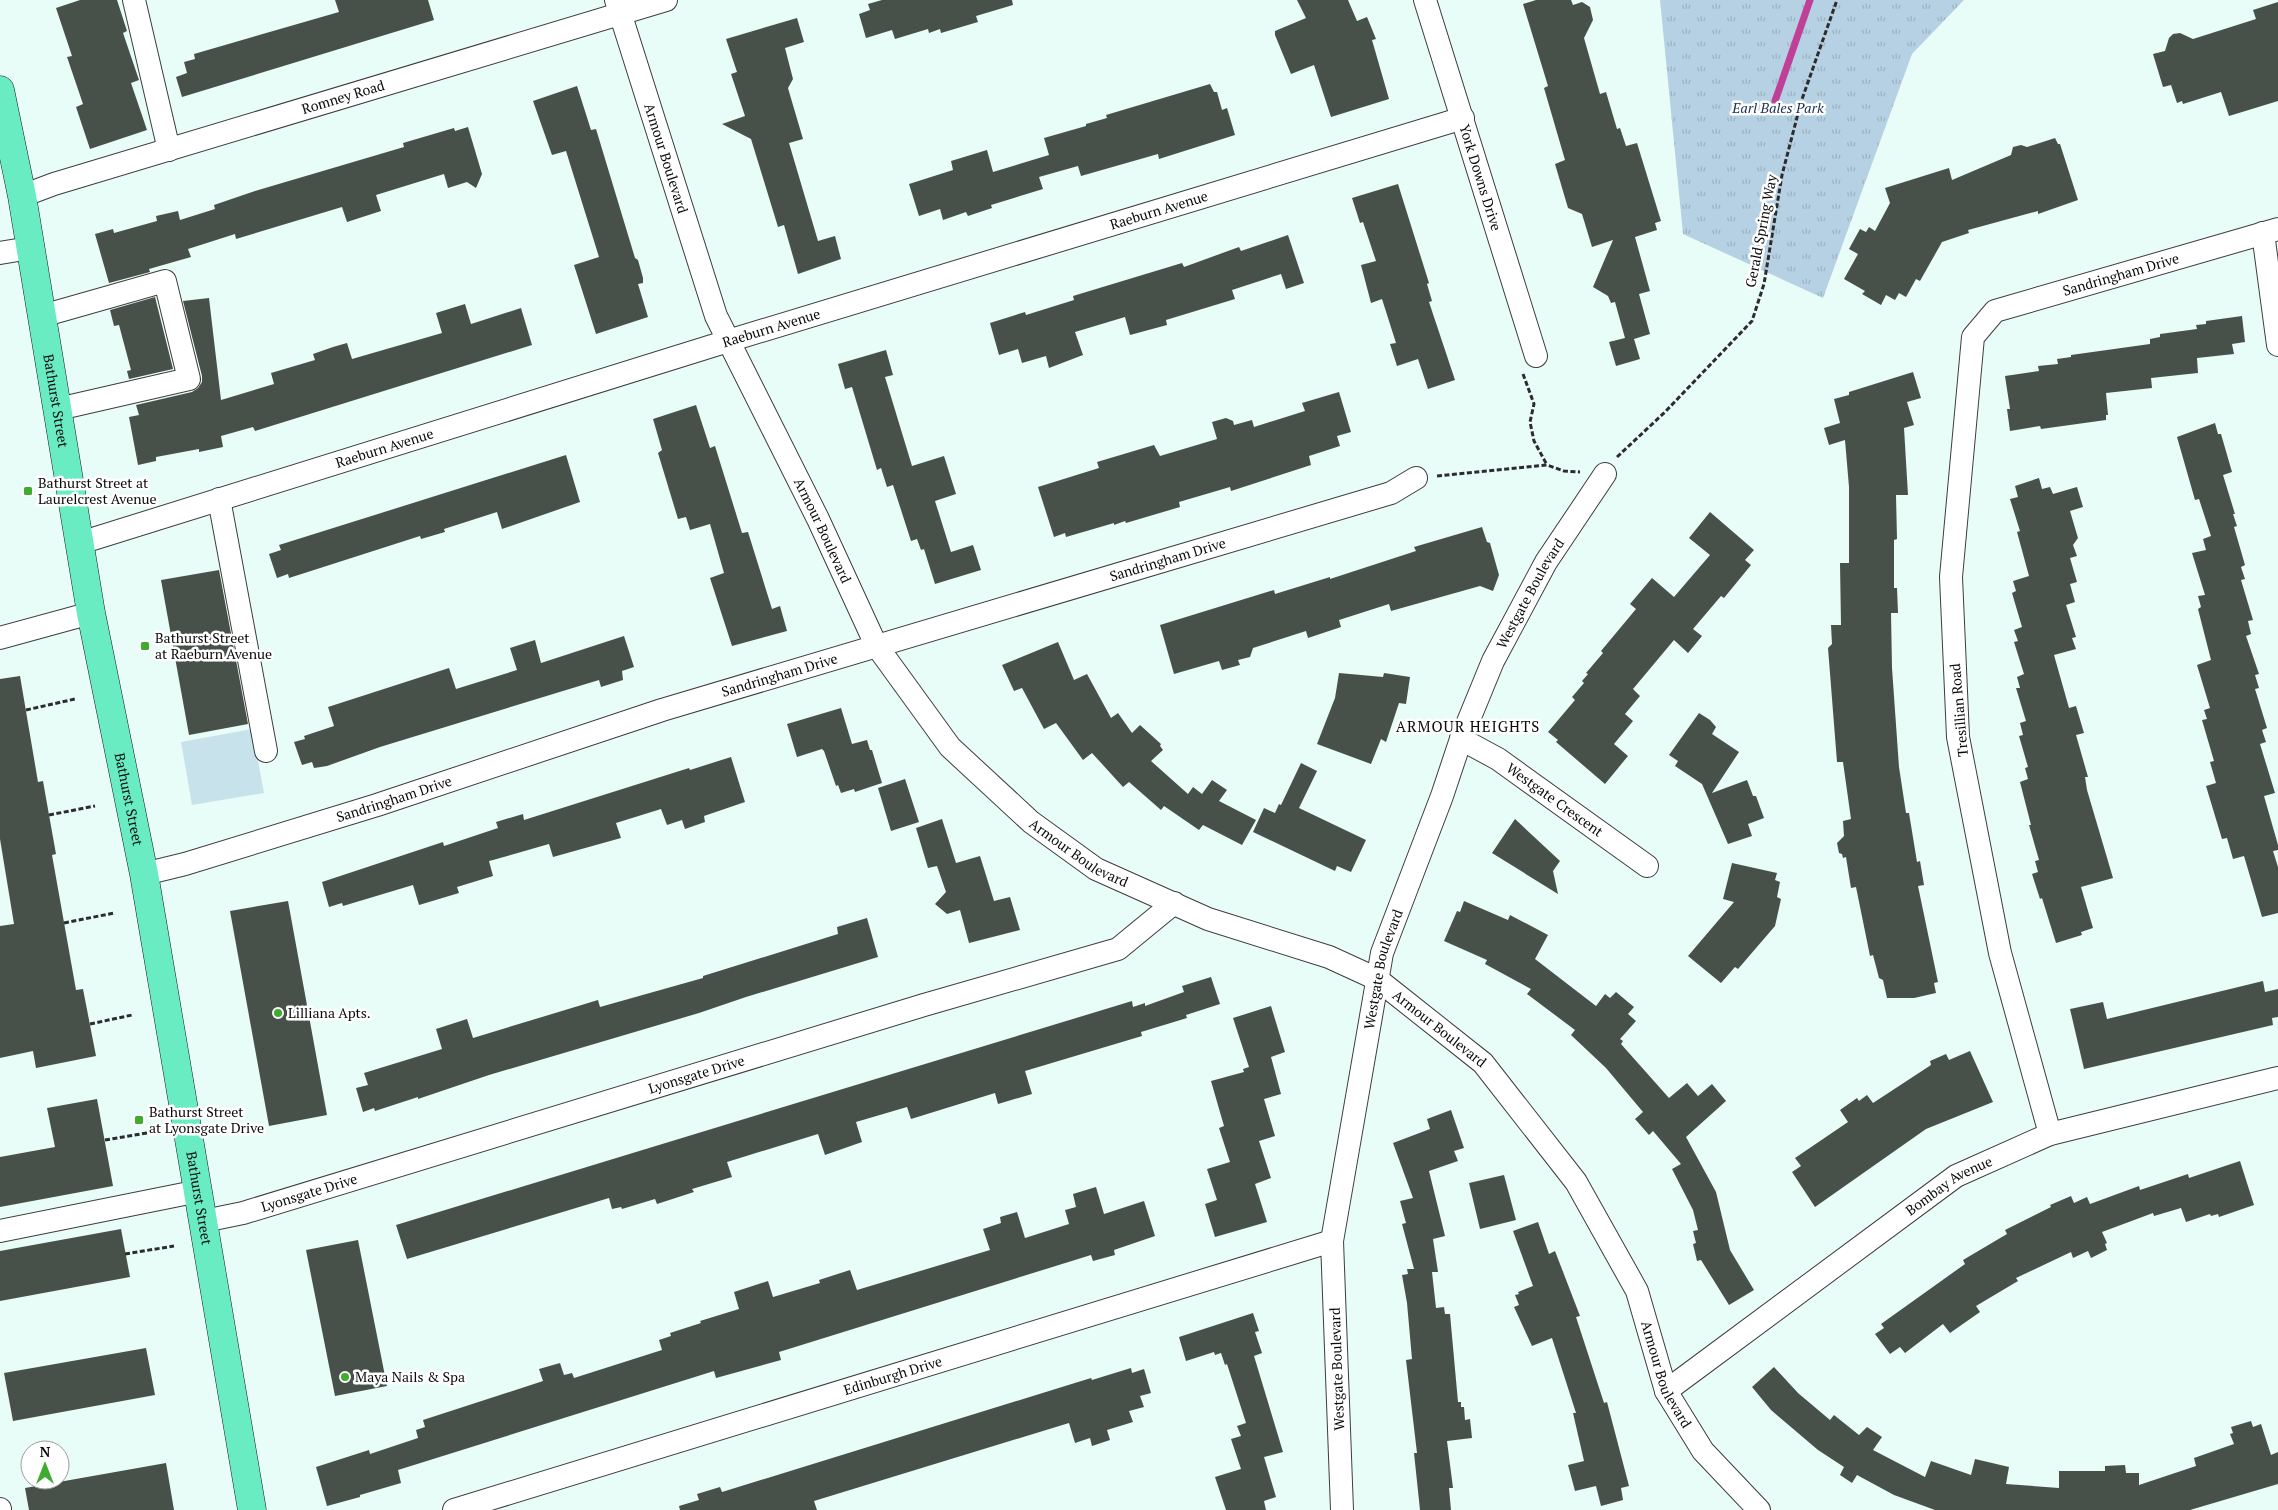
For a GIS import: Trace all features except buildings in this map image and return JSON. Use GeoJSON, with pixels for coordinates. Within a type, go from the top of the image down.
{"type":"FeatureCollection","features":[{"type":"Feature","properties":{"kind":"main road","name":"Bathurst Street"},"geometry":{"type":"LineString","coordinates":[[0,90],[22,196],[91,613],[144,874],[252,1510]]}},
{"type":"Feature","properties":{"kind":"street"},"geometry":{"type":"LineString","coordinates":[[134,0],[169,150]]}},
{"type":"Feature","properties":{"kind":"street","name":"Romney Road"},"geometry":{"type":"LineString","coordinates":[[22,196],[618,6],[666,0]]}},
{"type":"Feature","properties":{"kind":"street","name":"York Downs Drive"},"geometry":{"type":"LineString","coordinates":[[1425,0],[1536,356]]}},
{"type":"Feature","properties":{"kind":"street","name":"Armour Boulevard"},"geometry":{"type":"LineString","coordinates":[[618,6],[716,316],[818,519],[876,645],[950,747],[1031,822],[1096,868],[1208,919],[1329,957],[1377,979],[1483,1063],[1576,1182],[1637,1291],[1666,1391],[1703,1451],[1759,1510]]}},
{"type":"Feature","properties":{"kind":"street","name":"Raeburn Avenue"},"geometry":{"type":"LineString","coordinates":[[80,543],[728,340],[1463,118]]}},
{"type":"Feature","properties":{"kind":"street"},"geometry":{"type":"LineString","coordinates":[[2270,231],[2278,345]]}},
{"type":"Feature","properties":{"kind":"street","name":"Sandringham Drive"},"geometry":{"type":"LineString","coordinates":[[1973,337],[1995,311],[2270,231]]}},
{"type":"Feature","properties":{"kind":"street"},"geometry":{"type":"LineString","coordinates":[[0,253],[30,248]]}},
{"type":"Feature","properties":{"kind":"street"},"geometry":{"type":"LineString","coordinates":[[42,316],[165,281],[189,379],[58,409]]}},
{"type":"Feature","properties":{"kind":"street","name":"Tresillian Road"},"geometry":{"type":"LineString","coordinates":[[1973,337],[1951,577],[1958,737],[2000,953],[2050,1134]]}},
{"type":"Feature","properties":{"kind":"street","name":"Westgate Boulevard"},"geometry":{"type":"LineString","coordinates":[[1342,1510],[1332,1242],[1382,953],[1442,796],[1461,739],[1493,661],[1546,562],[1605,474]]}},
{"type":"Feature","properties":{"kind":"street","name":"Sandringham Drive"},"geometry":{"type":"LineString","coordinates":[[144,874],[185,864],[378,805],[662,710],[1391,493],[1416,478]]}},
{"type":"Feature","properties":{"kind":"street"},"geometry":{"type":"LineString","coordinates":[[219,500],[266,751]]}},
{"type":"Feature","properties":{"kind":"street"},"geometry":{"type":"LineString","coordinates":[[0,638],[91,613]]}},
{"type":"Feature","properties":{"kind":"street","name":"Westgate Crescent"},"geometry":{"type":"LineString","coordinates":[[1461,739],[1498,758],[1647,866]]}},
{"type":"Feature","properties":{"kind":"street","name":"Lyonsgate Drive"},"geometry":{"type":"LineString","coordinates":[[204,1221],[243,1213],[924,1005],[1118,949],[1174,902]]}},
{"type":"Feature","properties":{"kind":"street","name":"Bombay Avenue"},"geometry":{"type":"LineString","coordinates":[[1666,1391],[1956,1176],[2050,1134],[2278,1078]]}},
{"type":"Feature","properties":{"kind":"street"},"geometry":{"type":"LineString","coordinates":[[0,1231],[199,1191]]}},
{"type":"Feature","properties":{"kind":"street","name":"Edinburgh Drive"},"geometry":{"type":"LineString","coordinates":[[454,1510],[1332,1242]]}},
{"type":"Feature","properties":{"kind":"path","name":"Gerald Spring Way"},"geometry":{"type":"LineString","coordinates":[[1605,474],[1620,454],[1665,412],[1752,321],[1764,284],[1782,175],[1801,102],[1836,0]]}},
{"type":"Feature","properties":{"kind":"path"},"geometry":{"type":"LineString","coordinates":[[1536,356],[1523,374],[1534,404],[1530,422],[1534,441],[1547,465]]}},
{"type":"Feature","properties":{"kind":"path"},"geometry":{"type":"LineString","coordinates":[[1416,478],[1547,465],[1564,471],[1605,474]]}},
{"type":"Feature","properties":{"kind":"path"},"geometry":{"type":"LineString","coordinates":[[26,710],[75,699]]}},
{"type":"Feature","properties":{"kind":"path"},"geometry":{"type":"LineString","coordinates":[[49,815],[94,806]]}},
{"type":"Feature","properties":{"kind":"path"},"geometry":{"type":"LineString","coordinates":[[64,922],[114,913]]}},
{"type":"Feature","properties":{"kind":"path"},"geometry":{"type":"LineString","coordinates":[[90,1024],[132,1015]]}},
{"type":"Feature","properties":{"kind":"path"},"geometry":{"type":"LineString","coordinates":[[105,1140],[153,1132]]}},
{"type":"Feature","properties":{"kind":"path"},"geometry":{"type":"LineString","coordinates":[[126,1254],[174,1246]]}},
{"type":"Feature","properties":{"kind":"green space","name":"Earl Bales Park"},"geometry":{"type":"Polygon","coordinates":[[[1660,0],[1964,0],[1912,54],[1823,298],[1683,234],[1660,0]]]}},
{"type":"Feature","properties":{"kind":"shaded area"},"geometry":{"type":"Polygon","coordinates":[[[252,729],[264,793],[192,805],[181,742],[252,729]]]}},
{"type":"Feature","properties":{"kind":"waterway"},"geometry":{"type":"LineString","coordinates":[[1775,101],[1810,0]]}},
{"type":"Feature","properties":{"kind":"place","name":"Bathurst Street at Laurelcrest Avenue"},"geometry":{"type":"Point","coordinates":[28,491]}},
{"type":"Feature","properties":{"kind":"place","name":"Bathurst Street at Raeburn Avenue"},"geometry":{"type":"Point","coordinates":[145,646]}},
{"type":"Feature","properties":{"kind":"place","name":"Lilliana Apts."},"geometry":{"type":"Point","coordinates":[278,1013]}},
{"type":"Feature","properties":{"kind":"place","name":"Bathurst Street at Lyonsgate Drive"},"geometry":{"type":"Point","coordinates":[139,1120]}},
{"type":"Feature","properties":{"kind":"place","name":"Maya Nails & Spa"},"geometry":{"type":"Point","coordinates":[345,1377]}},
{"type":"Feature","properties":{"kind":"district","name":"ARMOUR HEIGHTS"},"geometry":{"type":"Point","coordinates":[1468,727]}}]}
